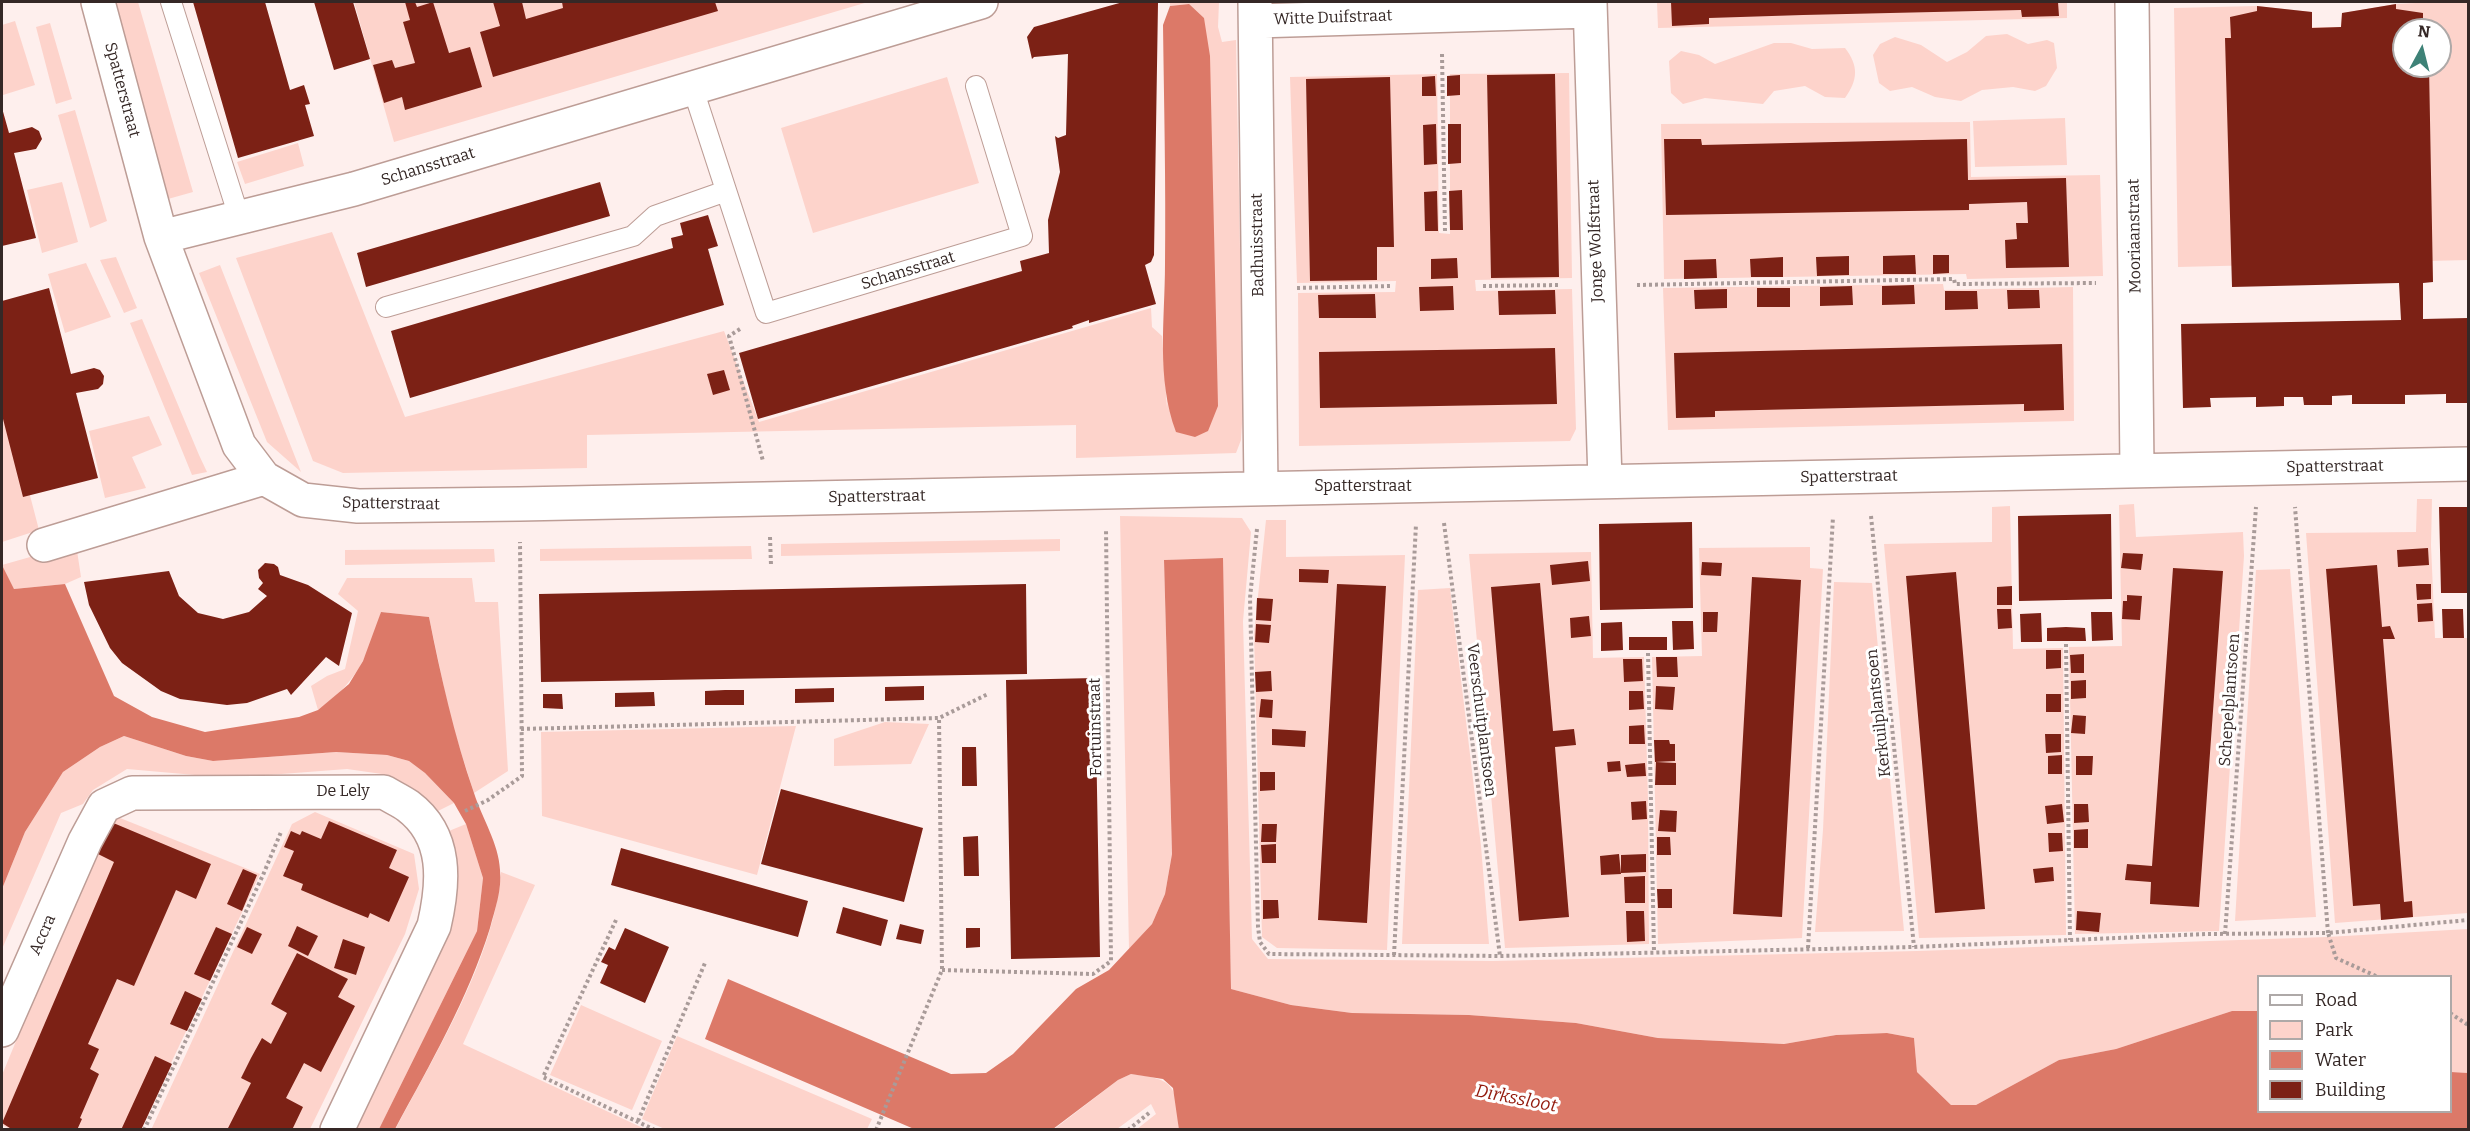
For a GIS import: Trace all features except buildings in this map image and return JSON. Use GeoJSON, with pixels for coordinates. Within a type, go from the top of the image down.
{"type":"FeatureCollection","features":[{"type":"Feature","properties":{"kind":"street","name":"Spatterstraat"},"geometry":{"type":"LineString","coordinates":[[98,2],[161,237],[239,445],[264,478],[303,500],[358,506],[769,500],[2469,464]]}},
{"type":"Feature","properties":{"kind":"street","name":"Schansstraat"},"geometry":{"type":"LineString","coordinates":[[161,237],[354,189],[981,2]]}},
{"type":"Feature","properties":{"kind":"street","name":"Mooriaanstraat"},"geometry":{"type":"LineString","coordinates":[[2132,2],[2138,470]]}},
{"type":"Feature","properties":{"kind":"street","name":"Witte Duifstraat"},"geometry":{"type":"LineString","coordinates":[[1256,11],[1442,15],[1590,6]]}},
{"type":"Feature","properties":{"kind":"street","name":"Jonge Wolfstraat"},"geometry":{"type":"LineString","coordinates":[[1590,6],[1605,481]]}},
{"type":"Feature","properties":{"kind":"street","name":"Badhuisstraat"},"geometry":{"type":"LineString","coordinates":[[1256,11],[1261,488]]}},
{"type":"Feature","properties":{"kind":"street"},"geometry":{"type":"LineString","coordinates":[[44,545],[264,478]]}},
{"type":"Feature","properties":{"kind":"street","name":"De Lely"},"geometry":{"type":"LineString","coordinates":[[85,841],[104,806],[132,793],[384,792],[409,806],[428,827],[440,855],[441,893],[434,926],[337,1130]]}},
{"type":"Feature","properties":{"kind":"street","name":"Accra"},"geometry":{"type":"LineString","coordinates":[[2,1030],[85,841]]}},
{"type":"Feature","properties":{"kind":"lane"},"geometry":{"type":"LineString","coordinates":[[171,2],[239,217]]}},
{"type":"Feature","properties":{"kind":"lane","name":"Schansstraat"},"geometry":{"type":"LineString","coordinates":[[766,313],[1022,236],[976,86]]}},
{"type":"Feature","properties":{"kind":"lane"},"geometry":{"type":"LineString","coordinates":[[693,89],[766,313]]}},
{"type":"Feature","properties":{"kind":"lane"},"geometry":{"type":"LineString","coordinates":[[386,307],[633,236],[655,216],[726,190]]}},
{"type":"Feature","properties":{"kind":"path"},"geometry":{"type":"LineString","coordinates":[[1442,15],[1445,231]]}},
{"type":"Feature","properties":{"kind":"path"},"geometry":{"type":"LineString","coordinates":[[1483,286],[1954,279],[1955,285],[2136,283]]}},
{"type":"Feature","properties":{"kind":"path"},"geometry":{"type":"LineString","coordinates":[[1259,289],[1390,286]]}},
{"type":"Feature","properties":{"kind":"path"},"geometry":{"type":"LineString","coordinates":[[766,313],[729,336],[762,450],[769,500],[771,566]]}},
{"type":"Feature","properties":{"kind":"path"},"geometry":{"type":"LineString","coordinates":[[2292,468],[2328,933],[2336,958],[2374,975]]}},
{"type":"Feature","properties":{"kind":"path","name":"Schepelplantsoen"},"geometry":{"type":"LineString","coordinates":[[2225,934],[2259,469]]}},
{"type":"Feature","properties":{"kind":"path"},"geometry":{"type":"LineString","coordinates":[[1808,948],[1851,477]]}},
{"type":"Feature","properties":{"kind":"path","name":"Kerkuilplantsoen"},"geometry":{"type":"LineString","coordinates":[[1851,477],[1914,947]]}},
{"type":"Feature","properties":{"kind":"path"},"geometry":{"type":"LineString","coordinates":[[1394,955],[1429,486]]}},
{"type":"Feature","properties":{"kind":"path","name":"Veerschuitplantsoen"},"geometry":{"type":"LineString","coordinates":[[1429,486],[1500,956]]}},
{"type":"Feature","properties":{"kind":"path"},"geometry":{"type":"LineString","coordinates":[[1261,488],[1250,598],[1260,942],[1269,954],[1500,956],[1914,947],[2225,934],[2328,933],[2469,920]]}},
{"type":"Feature","properties":{"kind":"path","name":"Fortuinstraat"},"geometry":{"type":"LineString","coordinates":[[942,970],[1093,974],[1111,961],[1105,493]]}},
{"type":"Feature","properties":{"kind":"path"},"geometry":{"type":"LineString","coordinates":[[458,814],[488,800],[522,777],[520,504]]}},
{"type":"Feature","properties":{"kind":"path"},"geometry":{"type":"LineString","coordinates":[[2066,644],[2070,940]]}},
{"type":"Feature","properties":{"kind":"path"},"geometry":{"type":"LineString","coordinates":[[1648,654],[1654,952]]}},
{"type":"Feature","properties":{"kind":"path"},"geometry":{"type":"LineString","coordinates":[[521,729],[939,718],[988,694]]}},
{"type":"Feature","properties":{"kind":"path"},"geometry":{"type":"LineString","coordinates":[[877,1129],[942,970],[939,718]]}},
{"type":"Feature","properties":{"kind":"path"},"geometry":{"type":"LineString","coordinates":[[144,1130],[263,875],[297,792]]}},
{"type":"Feature","properties":{"kind":"path"},"geometry":{"type":"LineString","coordinates":[[616,920],[543,1077],[655,1130]]}},
{"type":"Feature","properties":{"kind":"path"},"geometry":{"type":"LineString","coordinates":[[638,1121],[705,963]]}},
{"type":"Feature","properties":{"kind":"path"},"geometry":{"type":"LineString","coordinates":[[2452,1014],[2469,1025]]}},
{"type":"Feature","properties":{"kind":"path"},"geometry":{"type":"LineString","coordinates":[[1128,1130],[1149,1113]]}},
{"type":"Feature","properties":{"kind":"green space"},"geometry":{"type":"Polygon","coordinates":[[[113,2],[138,2],[193,192],[168,199],[113,2]]]}},
{"type":"Feature","properties":{"kind":"green space"},"geometry":{"type":"Polygon","coordinates":[[[354,2],[868,2],[394,142],[354,2]]]}},
{"type":"Feature","properties":{"kind":"green space"},"geometry":{"type":"Polygon","coordinates":[[[1170,2],[1219,2],[1218,27],[1222,42],[1236,40],[1243,407],[1241,440],[1236,453],[1076,458],[1076,425],[587,435],[587,468],[343,473],[313,461],[236,258],[332,232],[405,417],[724,331],[759,422],[1151,308],[1152,327],[1162,336],[1167,408],[1189,4],[1170,6],[1170,2]]]}},
{"type":"Feature","properties":{"kind":"green space"},"geometry":{"type":"Polygon","coordinates":[[[1657,2],[2067,2],[2067,18],[1658,28],[1657,2]]]}},
{"type":"Feature","properties":{"kind":"green space"},"geometry":{"type":"Polygon","coordinates":[[[2468,2],[2468,260],[2178,267],[2174,8],[2257,6],[2312,12],[2312,27],[2341,27],[2342,13],[2396,4],[2468,2]]]}},
{"type":"Feature","properties":{"kind":"green space"},"geometry":{"type":"Polygon","coordinates":[[[15,21],[35,85],[3,95],[2,25],[15,21]]]}},
{"type":"Feature","properties":{"kind":"green space"},"geometry":{"type":"Polygon","coordinates":[[[50,23],[72,99],[56,104],[36,27],[50,23]]]}},
{"type":"Feature","properties":{"kind":"green space"},"geometry":{"type":"Polygon","coordinates":[[[2007,34],[2028,44],[2047,40],[2054,43],[2057,68],[2046,86],[2035,91],[2013,87],[1982,90],[1961,101],[1935,97],[1912,87],[1890,91],[1879,83],[1873,55],[1880,44],[1895,37],[1921,45],[1947,62],[1967,52],[1986,36],[2007,34]]]}},
{"type":"Feature","properties":{"kind":"green space"},"geometry":{"type":"Polygon","coordinates":[[[1774,43],[1791,43],[1812,49],[1845,48],[1853,61],[1855,73],[1845,98],[1825,97],[1805,86],[1774,91],[1763,104],[1705,98],[1683,104],[1671,93],[1669,61],[1681,51],[1699,55],[1715,64],[1774,43]]]}},
{"type":"Feature","properties":{"kind":"green space"},"geometry":{"type":"Polygon","coordinates":[[[1569,73],[1572,278],[1475,280],[1476,291],[1572,289],[1576,429],[1570,441],[1299,446],[1298,293],[1395,292],[1396,281],[1297,283],[1290,77],[1437,74],[1439,233],[1450,234],[1450,74],[1569,73]]]}},
{"type":"Feature","properties":{"kind":"green space"},"geometry":{"type":"Polygon","coordinates":[[[947,77],[979,183],[813,233],[781,128],[947,77]]]}},
{"type":"Feature","properties":{"kind":"green space"},"geometry":{"type":"Polygon","coordinates":[[[75,110],[107,221],[90,228],[58,115],[75,110]]]}},
{"type":"Feature","properties":{"kind":"green space"},"geometry":{"type":"Polygon","coordinates":[[[2065,118],[2067,165],[1975,167],[1973,121],[2065,118]]]}},
{"type":"Feature","properties":{"kind":"green space"},"geometry":{"type":"Polygon","coordinates":[[[1970,122],[1971,177],[2100,175],[2103,276],[1967,279],[1966,274],[1664,279],[1661,124],[1970,122]]]}},
{"type":"Feature","properties":{"kind":"green space"},"geometry":{"type":"Polygon","coordinates":[[[298,143],[304,166],[245,184],[237,162],[298,143]]]}},
{"type":"Feature","properties":{"kind":"green space"},"geometry":{"type":"Polygon","coordinates":[[[62,182],[78,242],[42,253],[27,190],[62,182]]]}},
{"type":"Feature","properties":{"kind":"green space"},"geometry":{"type":"Polygon","coordinates":[[[116,257],[137,308],[124,313],[100,260],[116,257]]]}},
{"type":"Feature","properties":{"kind":"green space"},"geometry":{"type":"Polygon","coordinates":[[[86,263],[111,317],[65,333],[48,274],[86,263]]]}},
{"type":"Feature","properties":{"kind":"green space"},"geometry":{"type":"Polygon","coordinates":[[[220,265],[301,472],[267,442],[199,273],[220,265]]]}},
{"type":"Feature","properties":{"kind":"green space"},"geometry":{"type":"Polygon","coordinates":[[[1943,284],[1944,290],[2073,287],[2074,421],[1668,430],[1663,288],[1943,284]]]}},
{"type":"Feature","properties":{"kind":"green space"},"geometry":{"type":"Polygon","coordinates":[[[142,319],[207,472],[192,475],[130,323],[142,319]]]}},
{"type":"Feature","properties":{"kind":"green space"},"geometry":{"type":"Polygon","coordinates":[[[2,388],[39,530],[2,542],[2,388]]]}},
{"type":"Feature","properties":{"kind":"green space"},"geometry":{"type":"Polygon","coordinates":[[[149,416],[162,445],[132,457],[146,488],[105,498],[89,431],[149,416]]]}},
{"type":"Feature","properties":{"kind":"green space"},"geometry":{"type":"Polygon","coordinates":[[[2417,499],[2432,499],[2431,545],[2435,638],[2468,638],[2468,913],[2335,923],[2306,533],[2416,532],[2417,499]]]}},
{"type":"Feature","properties":{"kind":"green space"},"geometry":{"type":"Polygon","coordinates":[[[2134,504],[2136,537],[2243,532],[2244,556],[2219,931],[2075,934],[2069,647],[2122,646],[2119,505],[2134,504]]]}},
{"type":"Feature","properties":{"kind":"green space"},"geometry":{"type":"Polygon","coordinates":[[[2010,506],[2013,649],[2063,648],[2066,935],[1919,938],[1884,544],[1992,542],[1992,507],[2010,506]]]}},
{"type":"Feature","properties":{"kind":"green space"},"geometry":{"type":"Polygon","coordinates":[[[1120,516],[1242,518],[1251,532],[1243,621],[1252,939],[1268,959],[1493,961],[1917,951],[2327,937],[2468,929],[2468,1073],[2452,1072],[2452,975],[2257,975],[2257,1011],[2232,1011],[2116,1049],[2059,1060],[1976,1105],[1951,1105],[1917,1072],[1914,1038],[1887,1033],[1836,1035],[1784,1044],[1658,1038],[1576,1023],[1469,1015],[1352,1013],[1291,1005],[1231,989],[1222,558],[1164,560],[1172,854],[1165,894],[1152,924],[1129,949],[1120,516]]]}},
{"type":"Feature","properties":{"kind":"green space"},"geometry":{"type":"Polygon","coordinates":[[[1266,520],[1286,520],[1286,557],[1405,555],[1387,950],[1277,948],[1262,937],[1254,634],[1266,520]]]}},
{"type":"Feature","properties":{"kind":"green space"},"geometry":{"type":"Polygon","coordinates":[[[1060,539],[1060,551],[781,556],[781,544],[1060,539]]]}},
{"type":"Feature","properties":{"kind":"green space"},"geometry":{"type":"Polygon","coordinates":[[[76,544],[81,577],[65,584],[14,589],[2,565],[76,544]]]}},
{"type":"Feature","properties":{"kind":"green space"},"geometry":{"type":"Polygon","coordinates":[[[751,546],[752,559],[540,561],[540,549],[751,546]]]}},
{"type":"Feature","properties":{"kind":"green space"},"geometry":{"type":"Polygon","coordinates":[[[1810,547],[1810,568],[1823,569],[1802,938],[1658,944],[1652,657],[1702,656],[1699,548],[1810,547]]]}},
{"type":"Feature","properties":{"kind":"green space"},"geometry":{"type":"Polygon","coordinates":[[[494,549],[495,562],[345,565],[345,550],[494,549]]]}},
{"type":"Feature","properties":{"kind":"green space"},"geometry":{"type":"Polygon","coordinates":[[[1591,552],[1593,658],[1644,657],[1649,944],[1505,948],[1469,554],[1591,552]]]}},
{"type":"Feature","properties":{"kind":"green space"},"geometry":{"type":"Polygon","coordinates":[[[2290,569],[2316,917],[2235,921],[2256,570],[2290,569]]]}},
{"type":"Feature","properties":{"kind":"green space"},"geometry":{"type":"Polygon","coordinates":[[[347,578],[472,578],[475,602],[498,602],[508,771],[474,793],[451,721],[429,617],[381,612],[366,655],[352,679],[318,710],[311,686],[345,669],[358,611],[338,594],[347,578]]]}},
{"type":"Feature","properties":{"kind":"green space"},"geometry":{"type":"Polygon","coordinates":[[[1834,582],[1872,583],[1904,931],[1815,932],[1823,830],[1834,582]]]}},
{"type":"Feature","properties":{"kind":"green space"},"geometry":{"type":"Polygon","coordinates":[[[1450,588],[1481,846],[1489,944],[1402,944],[1418,590],[1450,588]]]}},
{"type":"Feature","properties":{"kind":"green space"},"geometry":{"type":"Polygon","coordinates":[[[885,722],[929,724],[911,764],[834,766],[834,739],[885,722]]]}},
{"type":"Feature","properties":{"kind":"green space"},"geometry":{"type":"Polygon","coordinates":[[[796,726],[757,875],[542,816],[541,732],[796,726]]]}},
{"type":"Feature","properties":{"kind":"green space"},"geometry":{"type":"Polygon","coordinates":[[[124,736],[186,756],[213,761],[336,752],[387,755],[409,761],[425,773],[454,803],[432,814],[409,793],[382,774],[347,769],[229,778],[127,769],[93,790],[83,804],[61,813],[2,949],[2,889],[25,832],[63,772],[100,747],[124,736]]]}},
{"type":"Feature","properties":{"kind":"green space"},"geometry":{"type":"Polygon","coordinates":[[[315,812],[414,854],[419,889],[405,934],[310,1129],[151,1130],[292,824],[315,812]]]}},
{"type":"Feature","properties":{"kind":"green space"},"geometry":{"type":"Polygon","coordinates":[[[110,814],[260,874],[140,1129],[12,1130],[2,1125],[2,1075],[110,814]]]}},
{"type":"Feature","properties":{"kind":"green space"},"geometry":{"type":"Polygon","coordinates":[[[466,824],[483,878],[477,931],[379,1129],[347,1130],[435,963],[455,902],[444,833],[466,824]]]}},
{"type":"Feature","properties":{"kind":"green space"},"geometry":{"type":"Polygon","coordinates":[[[501,872],[535,885],[463,1044],[645,1129],[395,1130],[445,1037],[475,972],[496,905],[501,872]]]}},
{"type":"Feature","properties":{"kind":"green space"},"geometry":{"type":"Polygon","coordinates":[[[581,1005],[662,1041],[632,1110],[550,1075],[581,1005]]]}},
{"type":"Feature","properties":{"kind":"green space"},"geometry":{"type":"Polygon","coordinates":[[[677,1036],[872,1119],[867,1129],[667,1130],[642,1119],[677,1036]]]}},
{"type":"Feature","properties":{"kind":"green space"},"geometry":{"type":"Polygon","coordinates":[[[1131,1074],[1157,1079],[1171,1087],[1177,1103],[1179,1129],[1137,1129],[1156,1114],[1151,1104],[1117,1129],[1053,1130],[1118,1080],[1131,1074]]]}},
{"type":"Feature","properties":{"kind":"water"},"geometry":{"type":"Polygon","coordinates":[[[1189,4],[1204,18],[1210,56],[1218,406],[1208,431],[1195,437],[1176,432],[1166,391],[1163,349],[1165,204],[1163,25],[1170,6],[1189,4]]]}},
{"type":"Feature","properties":{"kind":"water","name":"Dirkssloot"},"geometry":{"type":"Polygon","coordinates":[[[1223,558],[1231,989],[1291,1005],[1352,1013],[1469,1015],[1576,1023],[1658,1038],[1784,1044],[1836,1035],[1887,1033],[1914,1038],[1917,1072],[1951,1105],[1976,1105],[2059,1060],[2116,1049],[2232,1011],[2257,1011],[2257,1113],[2452,1113],[2452,1072],[2468,1073],[2468,1129],[1179,1130],[1173,1088],[1163,1079],[1131,1074],[1118,1080],[1053,1129],[914,1129],[705,1039],[728,979],[951,1074],[986,1073],[1013,1054],[1076,989],[1109,970],[1152,924],[1165,894],[1172,854],[1164,560],[1223,558]]]}},
{"type":"Feature","properties":{"kind":"water"},"geometry":{"type":"Polygon","coordinates":[[[2,565],[14,589],[65,584],[114,696],[152,717],[205,732],[299,717],[318,710],[349,684],[363,661],[381,612],[429,617],[460,749],[477,802],[497,851],[500,885],[490,928],[460,1006],[395,1129],[379,1129],[477,931],[483,878],[466,824],[454,803],[425,773],[409,761],[387,755],[336,752],[213,761],[186,756],[124,736],[100,747],[63,772],[25,832],[2,889],[2,565]]]}}]}
